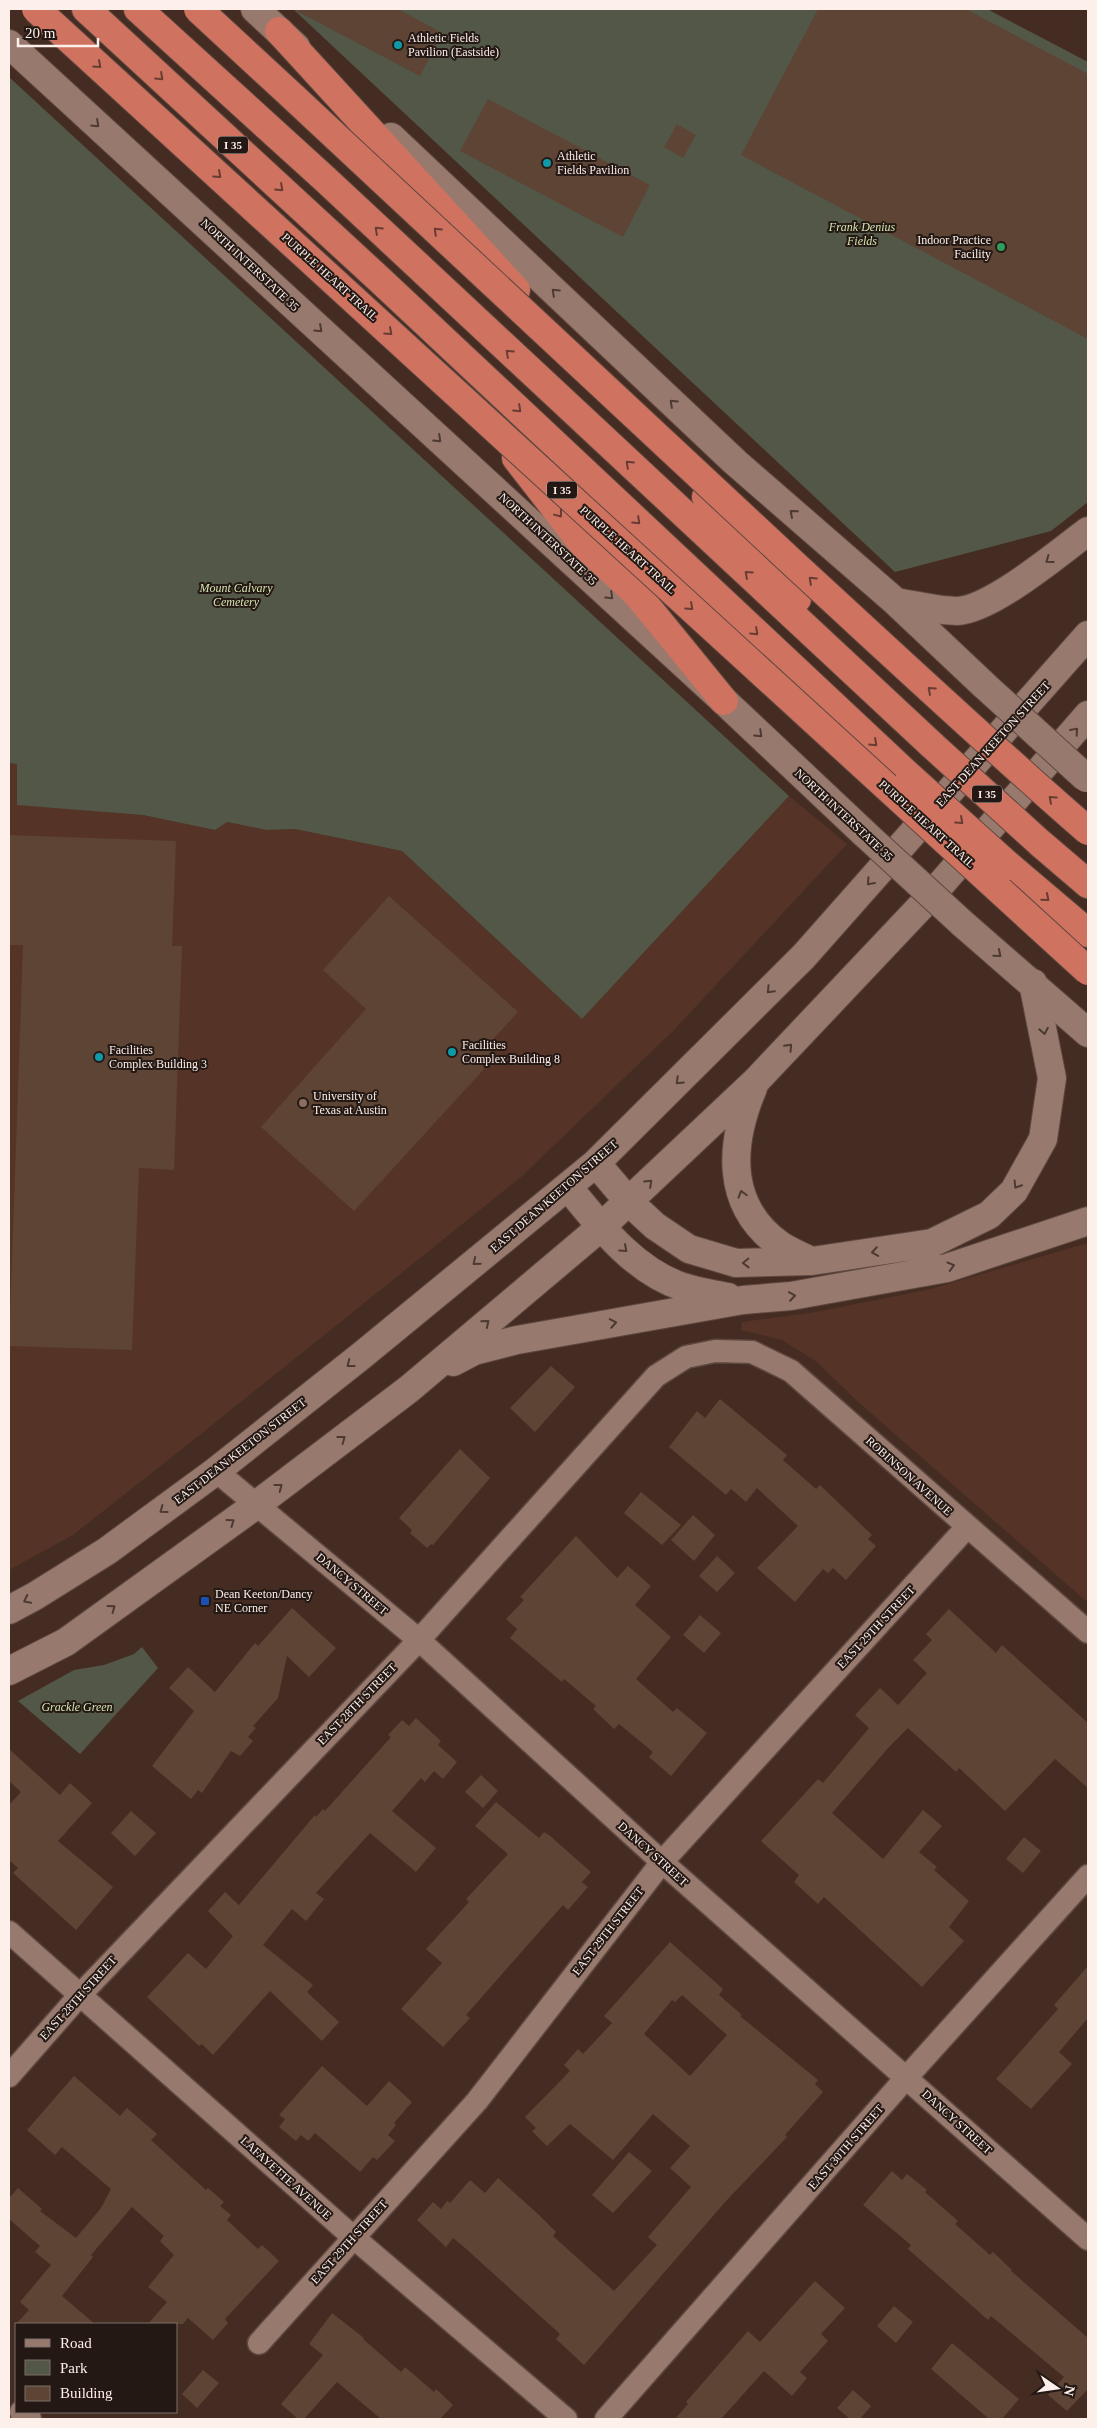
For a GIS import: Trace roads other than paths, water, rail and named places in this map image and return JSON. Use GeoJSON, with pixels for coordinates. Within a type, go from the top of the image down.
{"type":"FeatureCollection","features":[{"type":"Feature","properties":{"kind":"highway","name":"PURPLE HEART TRAIL"},"geometry":{"type":"LineString","coordinates":[[36,9],[1088,971]]}},
{"type":"Feature","properties":{"kind":"highway","name":"PURPLE HEART TRAIL"},"geometry":{"type":"LineString","coordinates":[[86,9],[380,280],[910,777],[1009,866],[1088,933]]}},
{"type":"Feature","properties":{"kind":"highway","name":"I 35"},"geometry":{"type":"LineString","coordinates":[[138,9],[325,179],[472,319],[934,746],[1088,884]]}},
{"type":"Feature","properties":{"kind":"highway"},"geometry":{"type":"LineString","coordinates":[[198,9],[909,670],[1088,831]]}},
{"type":"Feature","properties":{"kind":"highway"},"geometry":{"type":"LineString","coordinates":[[279,31],[752,548],[887,702]]}},
{"type":"Feature","properties":{"kind":"highway"},"geometry":{"type":"LineString","coordinates":[[380,280],[572,531],[636,593],[724,701]]}},
{"type":"Feature","properties":{"kind":"main road"},"geometry":{"type":"LineString","coordinates":[[255,9],[735,462],[896,602],[1087,779]]}},
{"type":"Feature","properties":{"kind":"main road","name":"NORTH INTERSTATE 35"},"geometry":{"type":"LineString","coordinates":[[9,44],[724,701],[963,924],[1033,983],[1088,1033]]}},
{"type":"Feature","properties":{"kind":"main road"},"geometry":{"type":"LineString","coordinates":[[896,602],[957,611],[994,600],[1088,531]]}},
{"type":"Feature","properties":{"kind":"main road","name":"EAST DEAN KEETON STREET"},"geometry":{"type":"LineString","coordinates":[[9,1610],[107,1551],[216,1471],[596,1163],[804,956],[1088,635]]}},
{"type":"Feature","properties":{"kind":"main road"},"geometry":{"type":"LineString","coordinates":[[9,1672],[66,1642],[256,1505],[409,1389],[601,1227],[755,1082],[928,899],[1088,715]]}},
{"type":"Feature","properties":{"kind":"main road"},"geometry":{"type":"LineString","coordinates":[[596,1163],[629,1202],[651,1223],[689,1249],[736,1263],[812,1262],[932,1243],[989,1215],[1014,1191],[1043,1139],[1052,1078],[1033,983]]}},
{"type":"Feature","properties":{"kind":"main road"},"geometry":{"type":"LineString","coordinates":[[755,1082],[742,1114],[735,1145],[736,1174],[746,1208],[764,1232],[781,1245],[812,1262]]}},
{"type":"Feature","properties":{"kind":"main road"},"geometry":{"type":"LineString","coordinates":[[568,1187],[601,1227],[626,1252],[663,1279],[684,1288],[743,1300]]}},
{"type":"Feature","properties":{"kind":"main road"},"geometry":{"type":"LineString","coordinates":[[409,1389],[474,1351],[517,1340],[743,1300],[791,1296],[947,1268],[1088,1221]]}},
{"type":"Feature","properties":{"kind":"street","name":"ROBINSON AVENUE"},"geometry":{"type":"LineString","coordinates":[[715,1351],[752,1352],[791,1371],[1088,1632]]}},
{"type":"Feature","properties":{"kind":"street","name":"EAST 28TH STREET"},"geometry":{"type":"LineString","coordinates":[[9,2076],[80,1995],[420,1640],[656,1376],[686,1357],[715,1351]]}},
{"type":"Feature","properties":{"kind":"street","name":"DANCY STREET"},"geometry":{"type":"LineString","coordinates":[[216,1471],[420,1640],[662,1862],[1088,2239]]}},
{"type":"Feature","properties":{"kind":"street","name":"EAST 29TH STREET"},"geometry":{"type":"LineString","coordinates":[[259,2343],[477,2101],[662,1862],[967,1527]]}},
{"type":"Feature","properties":{"kind":"street","name":"EAST 30TH STREET"},"geometry":{"type":"LineString","coordinates":[[606,2419],[906,2078],[1088,1876]]}},
{"type":"Feature","properties":{"kind":"street","name":"LAFAYETTE AVENUE"},"geometry":{"type":"LineString","coordinates":[[9,1932],[353,2237],[566,2419]]}},
{"type":"Feature","properties":{"kind":"place","name":"Athletic Fields Pavilion (Eastside)"},"geometry":{"type":"Point","coordinates":[398,45]}},
{"type":"Feature","properties":{"kind":"place","name":"Athletic Fields Pavilion"},"geometry":{"type":"Point","coordinates":[547,163]}},
{"type":"Feature","properties":{"kind":"place","name":"Indoor Practice Facility"},"geometry":{"type":"Point","coordinates":[1001,247]}},
{"type":"Feature","properties":{"kind":"place","name":"Facilities Complex Building 8"},"geometry":{"type":"Point","coordinates":[452,1052]}},
{"type":"Feature","properties":{"kind":"place","name":"Facilities Complex Building 3"},"geometry":{"type":"Point","coordinates":[99,1057]}},
{"type":"Feature","properties":{"kind":"place","name":"University of Texas at Austin"},"geometry":{"type":"Point","coordinates":[303,1103]}},
{"type":"Feature","properties":{"kind":"place","name":"Dean Keeton/Dancy NE Corner"},"geometry":{"type":"Point","coordinates":[205,1601]}},
{"type":"Feature","properties":{"kind":"park label","name":"Frank Denius Fields"},"geometry":{"type":"Point","coordinates":[862,234]}},
{"type":"Feature","properties":{"kind":"park label","name":"Mount Calvary Cemetery"},"geometry":{"type":"Point","coordinates":[236,595]}},
{"type":"Feature","properties":{"kind":"park label","name":"Grackle Green"},"geometry":{"type":"Point","coordinates":[77,1707]}}]}
